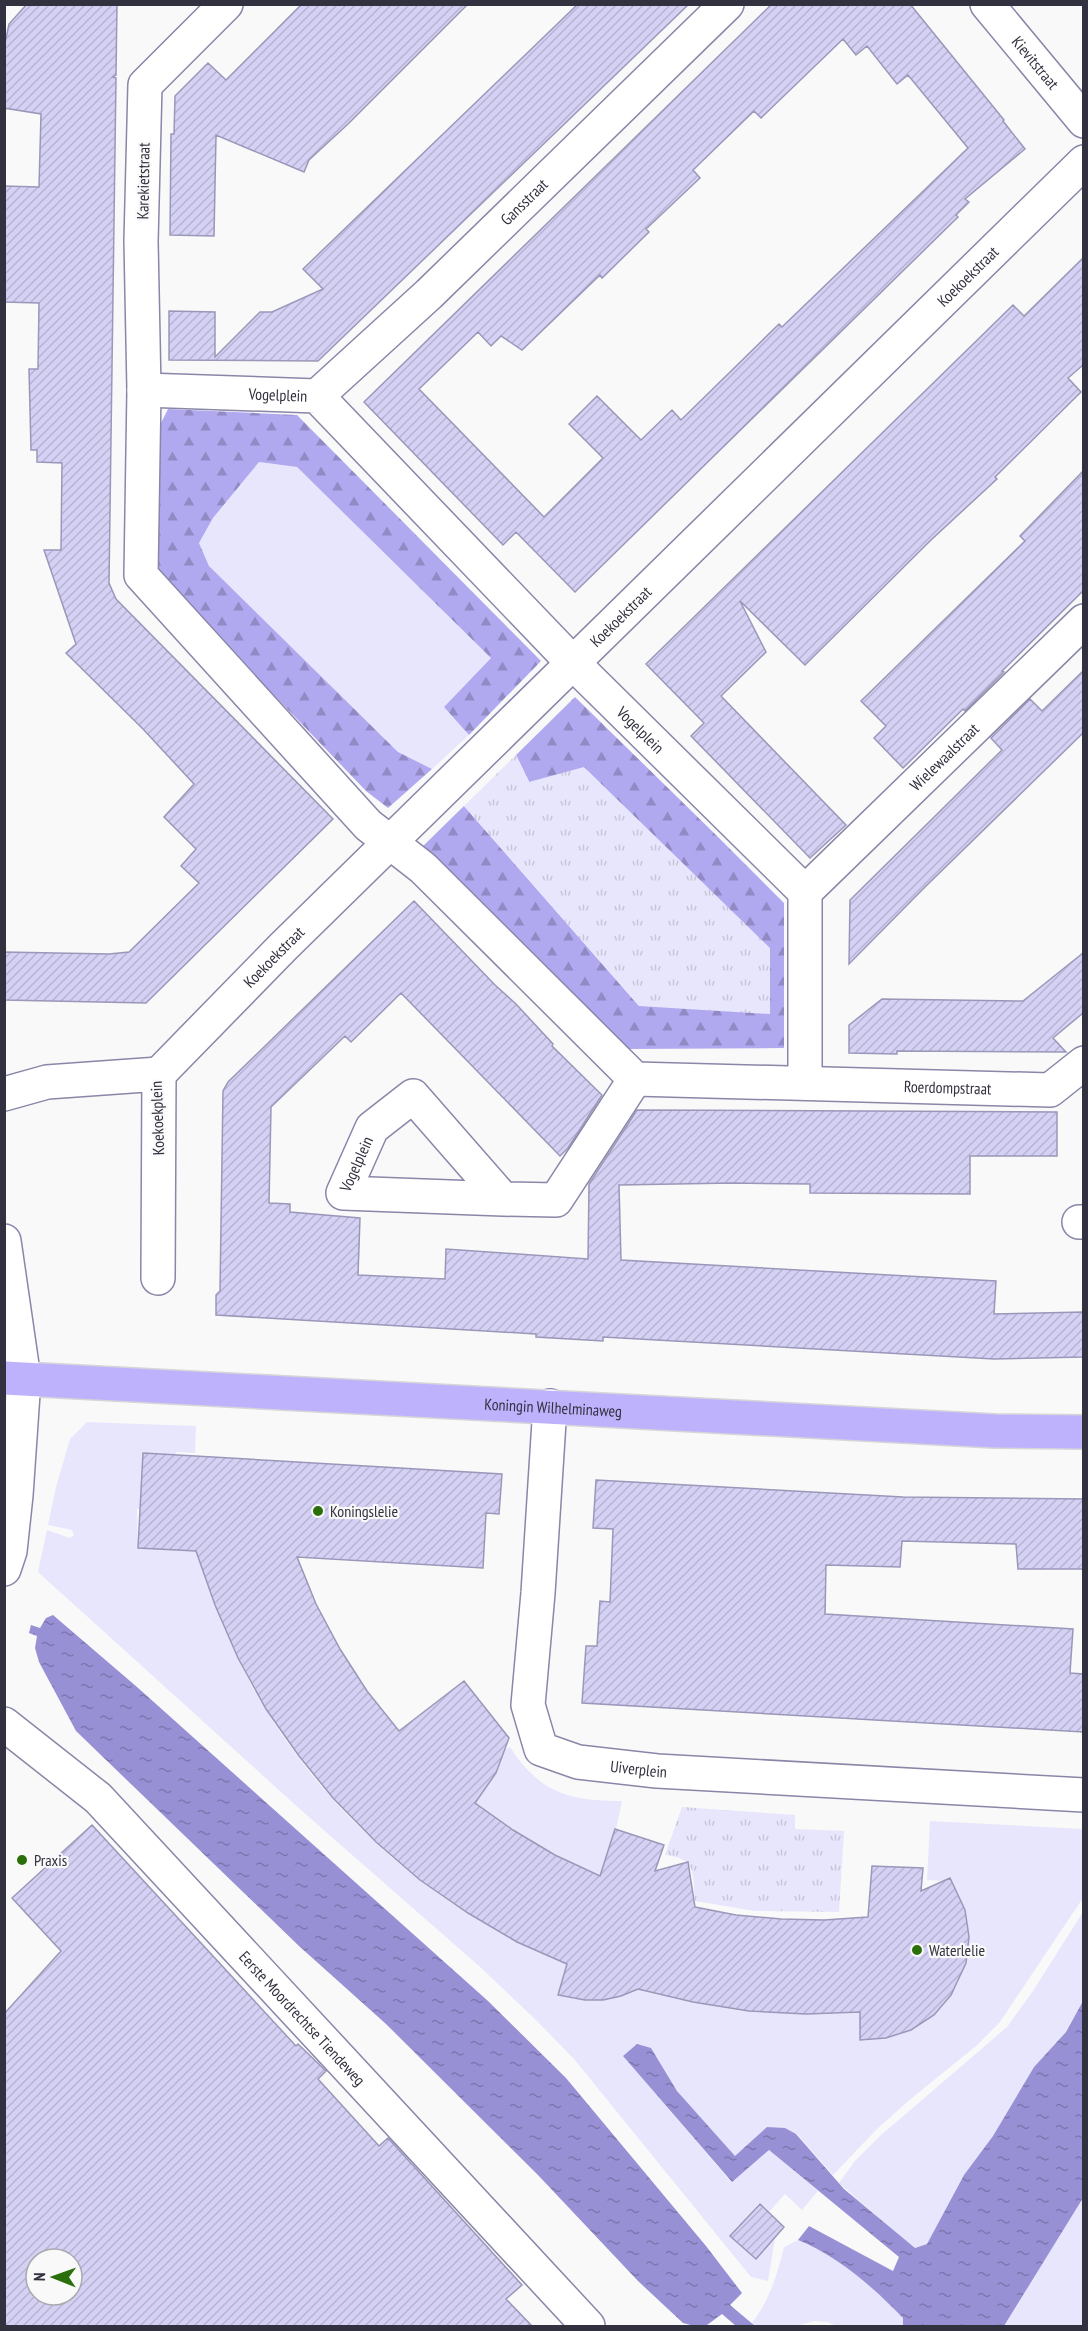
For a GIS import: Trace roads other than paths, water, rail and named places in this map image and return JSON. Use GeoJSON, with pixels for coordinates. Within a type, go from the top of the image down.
{"type":"FeatureCollection","features":[{"type":"Feature","properties":{"kind":"main road","name":"Koningin Wilhelminaweg"},"geometry":{"type":"LineString","coordinates":[[14,1378],[995,1431],[1083,1432]]}},
{"type":"Feature","properties":{"kind":"street","name":"Karekietstraat"},"geometry":{"type":"LineString","coordinates":[[144,390],[141,241],[145,85],[226,4]]}},
{"type":"Feature","properties":{"kind":"street","name":"Gansstraat"},"geometry":{"type":"LineString","coordinates":[[317,396],[429,294],[728,4]]}},
{"type":"Feature","properties":{"kind":"street","name":"Kievitstraat"},"geometry":{"type":"LineString","coordinates":[[987,4],[1083,121]]}},
{"type":"Feature","properties":{"kind":"street","name":"Koekoekstraat"},"geometry":{"type":"LineString","coordinates":[[159,1074],[283,947],[1083,162]]}},
{"type":"Feature","properties":{"kind":"street","name":"Vogelplein"},"geometry":{"type":"LineString","coordinates":[[144,390],[317,396],[573,663],[806,892]]}},
{"type":"Feature","properties":{"kind":"street"},"geometry":{"type":"LineString","coordinates":[[144,390],[141,575],[368,825],[423,868],[635,1079],[805,1083],[806,892]]}},
{"type":"Feature","properties":{"kind":"street","name":"Wielewaalstraat"},"geometry":{"type":"LineString","coordinates":[[806,892],[1083,621]]}},
{"type":"Feature","properties":{"kind":"street","name":"Roerdompstraat"},"geometry":{"type":"LineString","coordinates":[[805,1083],[1050,1090],[1083,1063]]}},
{"type":"Feature","properties":{"kind":"street","name":"Koekoekplein"},"geometry":{"type":"LineString","coordinates":[[4,1094],[47,1082],[159,1074],[158,1278]]}},
{"type":"Feature","properties":{"kind":"street","name":"Vogelplein"},"geometry":{"type":"LineString","coordinates":[[503,1199],[413,1096],[372,1128],[342,1193],[503,1199],[556,1200],[635,1079]]}},
{"type":"Feature","properties":{"kind":"street"},"geometry":{"type":"LineString","coordinates":[[4,1241],[14,1378],[16,1495],[10,1551],[4,1569]]}},
{"type":"Feature","properties":{"kind":"street","name":"Uiverplein"},"geometry":{"type":"LineString","coordinates":[[550,1406],[528,1705],[541,1749],[578,1762],[657,1771],[1083,1795]]}},
{"type":"Feature","properties":{"kind":"street","name":"Eerste Moordrechtse Tiendeweg"},"geometry":{"type":"LineString","coordinates":[[4,1724],[98,1798],[588,2326]]}},
{"type":"Feature","properties":{"kind":"water"},"geometry":{"type":"Polygon","coordinates":[[[53,1615],[137,1687],[488,2001],[566,2078],[706,2246],[742,2293],[730,2305],[755,2326],[736,2326],[722,2314],[707,2325],[695,2326],[683,2323],[638,2281],[537,2174],[386,2024],[299,1946],[76,1731],[39,1662],[35,1648],[37,1636],[29,1633],[31,1625],[40,1628],[46,1618],[53,1615]]]}},
{"type":"Feature","properties":{"kind":"water"},"geometry":{"type":"Polygon","coordinates":[[[1083,2001],[1083,2198],[1004,2326],[903,2326],[903,2318],[868,2284],[827,2255],[798,2240],[809,2226],[893,2271],[899,2257],[769,2150],[732,2182],[623,2056],[637,2044],[651,2048],[677,2091],[735,2156],[767,2127],[785,2128],[796,2134],[844,2189],[915,2248],[927,2244],[964,2175],[993,2136],[1034,2067],[1066,2032],[1083,2001]]]}},
{"type":"Feature","properties":{"kind":"place","name":"Koningslelie"},"geometry":{"type":"Point","coordinates":[318,1511]}},
{"type":"Feature","properties":{"kind":"place","name":"Praxis"},"geometry":{"type":"Point","coordinates":[22,1860]}},
{"type":"Feature","properties":{"kind":"place","name":"Waterlelie"},"geometry":{"type":"Point","coordinates":[917,1950]}}]}
